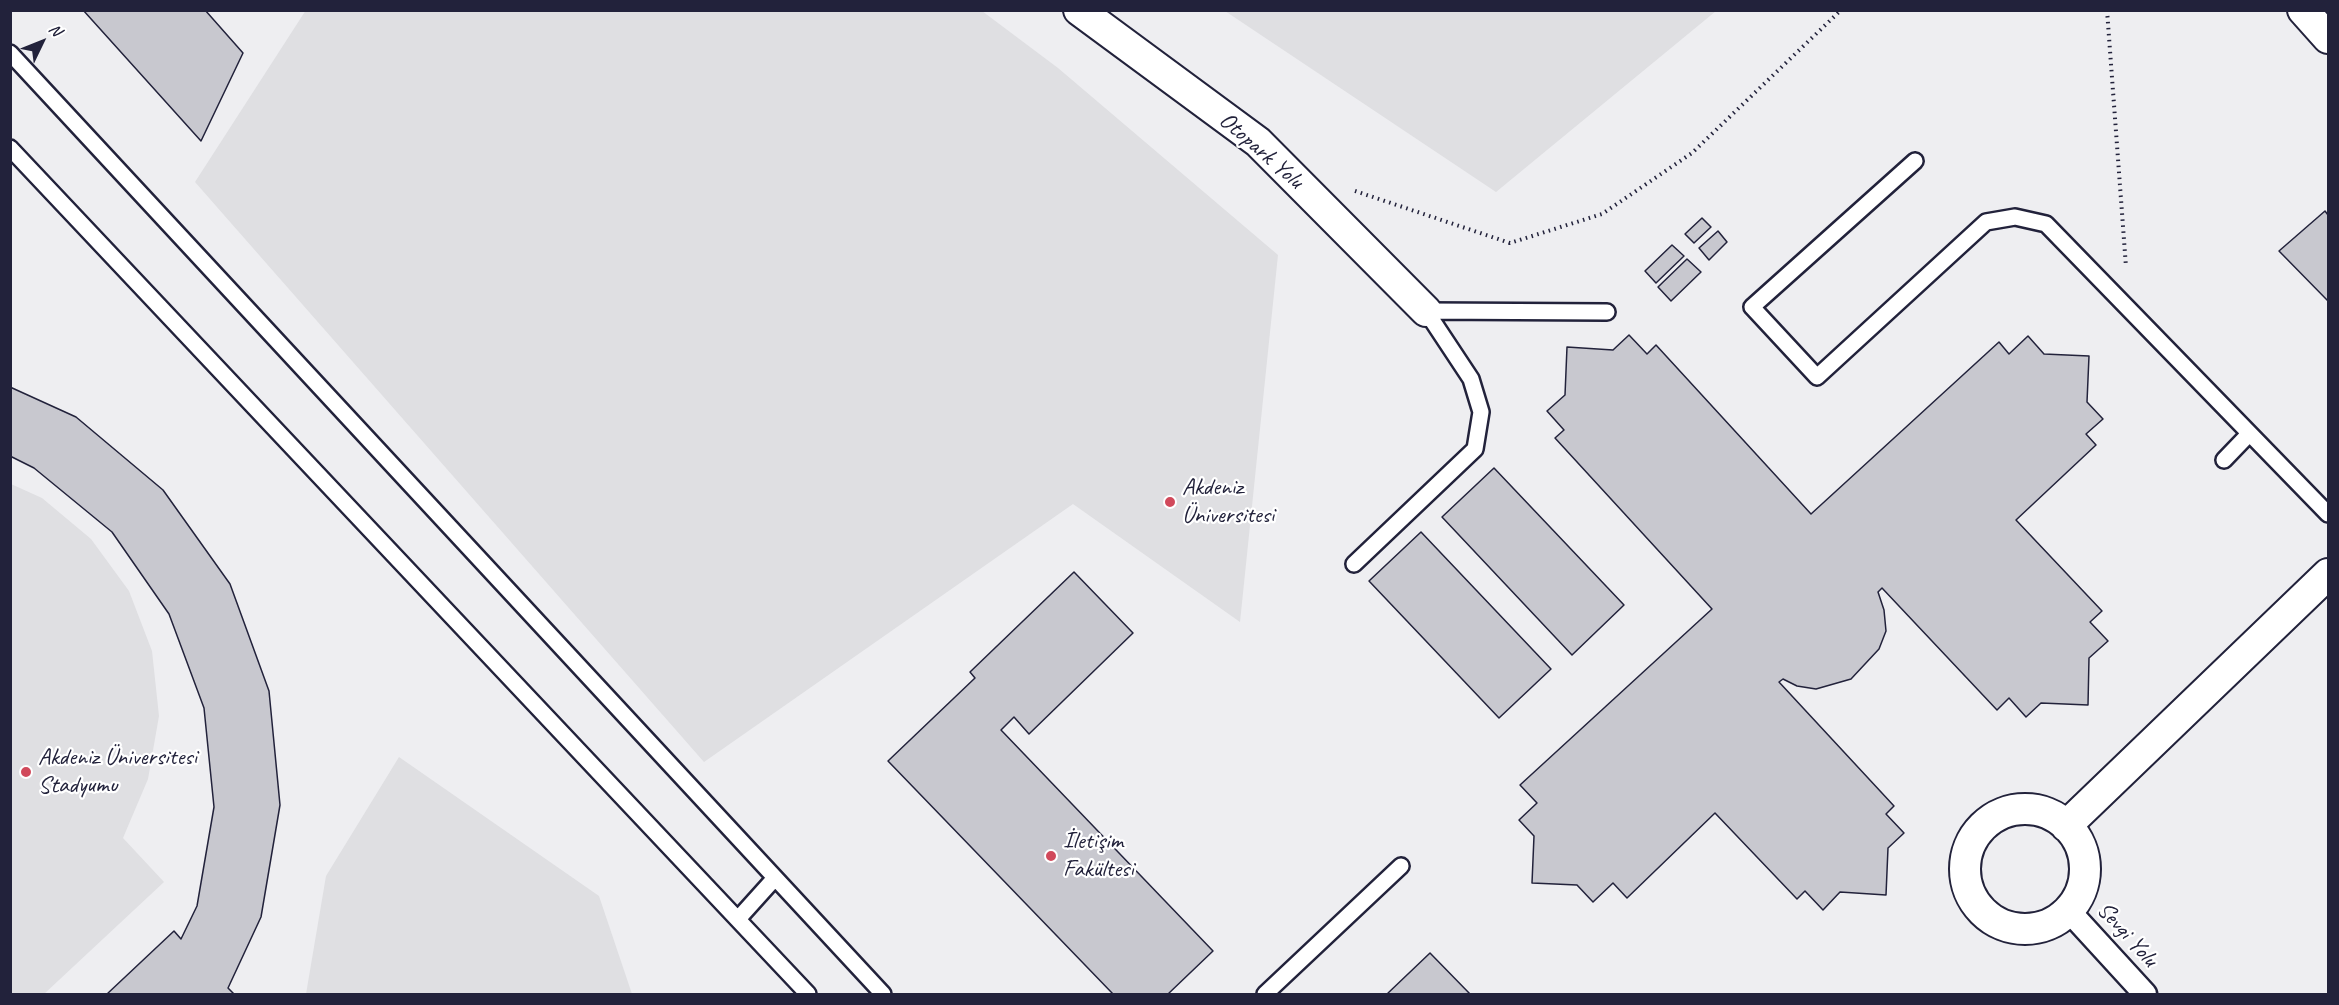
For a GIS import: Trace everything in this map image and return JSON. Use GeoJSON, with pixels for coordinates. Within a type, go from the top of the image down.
{"type":"FeatureCollection","features":[{"type":"Feature","properties":{"kind":"street","name":"Otopark Yolu"},"geometry":{"type":"LineString","coordinates":[[1079,10],[1258,142],[1426,310]]}},
{"type":"Feature","properties":{"kind":"street"},"geometry":{"type":"LineString","coordinates":[[2303,10],[2328,38]]}},
{"type":"Feature","properties":{"kind":"street"},"geometry":{"type":"LineString","coordinates":[[2067,826],[2328,574]]}},
{"type":"Feature","properties":{"kind":"street"},"geometry":{"type":"LineString","coordinates":[[2024,809],[2047,813],[2067,826],[2080,845],[2085,868],[2081,891],[2069,911],[2049,925],[2027,930],[2003,926],[1983,913],[1969,894],[1964,871],[1968,848],[1981,828],[2000,814],[2024,809]]}},
{"type":"Feature","properties":{"kind":"street","name":"Sevgi Yolu"},"geometry":{"type":"LineString","coordinates":[[2069,911],[2145,994]]}},
{"type":"Feature","properties":{"kind":"lane"},"geometry":{"type":"LineString","coordinates":[[10,53],[883,994]]}},
{"type":"Feature","properties":{"kind":"lane"},"geometry":{"type":"LineString","coordinates":[[10,148],[808,994]]}},
{"type":"Feature","properties":{"kind":"lane"},"geometry":{"type":"LineString","coordinates":[[1915,161],[1752,307],[1816,377],[1986,222],[2015,217],[2046,224],[2328,514]]}},
{"type":"Feature","properties":{"kind":"lane"},"geometry":{"type":"LineString","coordinates":[[1426,310],[1607,312]]}},
{"type":"Feature","properties":{"kind":"lane"},"geometry":{"type":"LineString","coordinates":[[1354,564],[1475,449],[1481,412],[1471,379],[1426,310]]}},
{"type":"Feature","properties":{"kind":"lane"},"geometry":{"type":"LineString","coordinates":[[2223,460],[2249,434]]}},
{"type":"Feature","properties":{"kind":"lane"},"geometry":{"type":"LineString","coordinates":[[1264,994],[1401,866]]}},
{"type":"Feature","properties":{"kind":"lane"},"geometry":{"type":"LineString","coordinates":[[738,919],[774,879]]}},
{"type":"Feature","properties":{"kind":"path"},"geometry":{"type":"LineString","coordinates":[[1347,188],[1510,243],[1602,214],[1692,153],[1841,10]]}},
{"type":"Feature","properties":{"kind":"path"},"geometry":{"type":"LineString","coordinates":[[2107,10],[2129,310]]}},
{"type":"Feature","properties":{"kind":"shaded area"},"geometry":{"type":"Polygon","coordinates":[[[306,10],[982,11],[1058,68],[1278,255],[1240,622],[1073,504],[704,762],[195,182],[306,10]]]}},
{"type":"Feature","properties":{"kind":"shaded area","name":"Akdeniz Üniversitesi"},"geometry":{"type":"Polygon","coordinates":[[[11,11],[2328,11],[2328,994],[11,994],[11,11]]]}},
{"type":"Feature","properties":{"kind":"shaded area"},"geometry":{"type":"Polygon","coordinates":[[[1225,11],[1716,11],[1496,192],[1225,11]]]}},
{"type":"Feature","properties":{"kind":"shaded area"},"geometry":{"type":"Polygon","coordinates":[[[11,484],[42,498],[91,539],[129,591],[152,651],[159,716],[148,779],[123,838],[164,882],[44,994],[11,994],[11,484]]]}},
{"type":"Feature","properties":{"kind":"shaded area"},"geometry":{"type":"Polygon","coordinates":[[[399,757],[599,896],[632,994],[306,994],[326,876],[399,757]]]}},
{"type":"Feature","properties":{"kind":"building"},"geometry":{"type":"Polygon","coordinates":[[[83,10],[205,10],[243,53],[201,141],[83,10]]]}},
{"type":"Feature","properties":{"kind":"building"},"geometry":{"type":"Polygon","coordinates":[[[2325,211],[2328,215],[2328,301],[2279,251],[2325,211]]]}},
{"type":"Feature","properties":{"kind":"building"},"geometry":{"type":"Polygon","coordinates":[[[1702,218],[1711,227],[1694,243],[1685,234],[1702,218]]]}},
{"type":"Feature","properties":{"kind":"building"},"geometry":{"type":"Polygon","coordinates":[[[1718,231],[1727,242],[1709,260],[1699,248],[1718,231]]]}},
{"type":"Feature","properties":{"kind":"building"},"geometry":{"type":"Polygon","coordinates":[[[1672,245],[1684,256],[1656,283],[1645,271],[1672,245]]]}},
{"type":"Feature","properties":{"kind":"building"},"geometry":{"type":"Polygon","coordinates":[[[1687,259],[1701,272],[1671,301],[1658,287],[1687,259]]]}},
{"type":"Feature","properties":{"kind":"building"},"geometry":{"type":"Polygon","coordinates":[[[1629,335],[1647,354],[1656,345],[1811,514],[1999,342],[2009,354],[2028,336],[2044,354],[2089,356],[2087,402],[2103,419],[2086,434],[2096,445],[2016,520],[2102,611],[2090,622],[2108,641],[2089,658],[2088,705],[2041,703],[2026,717],[2009,698],[1997,710],[1882,588],[1878,592],[1884,610],[1886,631],[1879,649],[1851,679],[1816,689],[1797,686],[1783,679],[1779,682],[1894,806],[1886,814],[1904,833],[1888,848],[1886,895],[1840,892],[1823,910],[1805,891],[1797,899],[1715,813],[1627,898],[1613,883],[1593,902],[1577,885],[1532,883],[1534,836],[1519,820],[1537,803],[1520,785],[1712,609],[1555,438],[1564,430],[1547,411],[1565,395],[1567,347],[1613,350],[1629,335]]]}},
{"type":"Feature","properties":{"kind":"building"},"geometry":{"type":"Polygon","coordinates":[[[10,387],[76,417],[163,490],[230,584],[269,691],[280,805],[261,917],[228,988],[234,994],[107,994],[174,931],[181,939],[197,906],[214,807],[204,708],[169,614],[112,532],[34,468],[10,456],[10,387]]]}},
{"type":"Feature","properties":{"kind":"building"},"geometry":{"type":"Polygon","coordinates":[[[1494,468],[1624,605],[1572,655],[1442,517],[1494,468]]]}},
{"type":"Feature","properties":{"kind":"building"},"geometry":{"type":"Polygon","coordinates":[[[1421,532],[1551,669],[1499,718],[1369,581],[1421,532]]]}},
{"type":"Feature","properties":{"kind":"building","name":"İletişim Fakültesi"},"geometry":{"type":"Polygon","coordinates":[[[1074,572],[1133,633],[1029,734],[1014,717],[1001,730],[1213,951],[1168,994],[1113,994],[888,761],[975,678],[970,672],[1074,572]]]}},
{"type":"Feature","properties":{"kind":"building"},"geometry":{"type":"Polygon","coordinates":[[[1430,953],[1470,994],[1387,994],[1430,953]]]}},
{"type":"Feature","properties":{"kind":"place","name":"Akdeniz Üniversitesi"},"geometry":{"type":"Point","coordinates":[1170,502]}},
{"type":"Feature","properties":{"kind":"place","name":"Akdeniz Üniversitesi Stadyumu"},"geometry":{"type":"Point","coordinates":[26,772]}},
{"type":"Feature","properties":{"kind":"place","name":"İletişim Fakültesi"},"geometry":{"type":"Point","coordinates":[1051,856]}}]}
